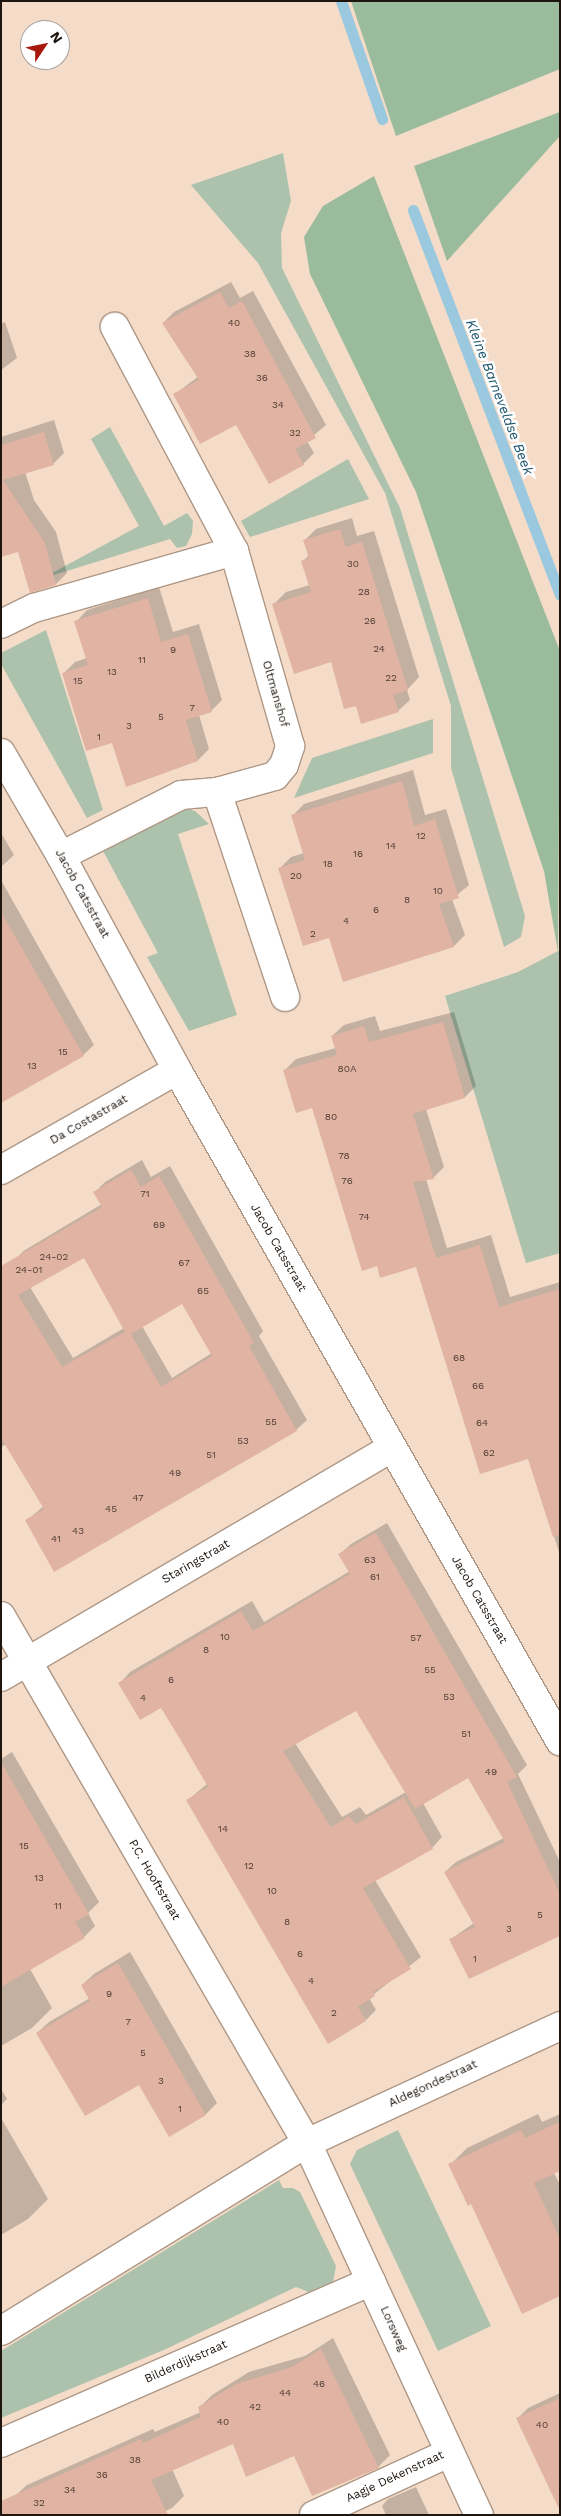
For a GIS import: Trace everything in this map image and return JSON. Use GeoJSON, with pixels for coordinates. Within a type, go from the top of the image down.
{"type":"FeatureCollection","features":[{"type":"Feature","properties":{"kind":"street","name":"Oltmanshof"},"geometry":{"type":"LineString","coordinates":[[61,856],[181,795],[217,792],[275,776],[284,765],[290,746],[234,552],[115,327]]}},
{"type":"Feature","properties":{"kind":"street"},"geometry":{"type":"LineString","coordinates":[[1,624],[34,608],[234,552]]}},
{"type":"Feature","properties":{"kind":"street","name":"Jacob Catsstraat"},"geometry":{"type":"LineString","coordinates":[[1,753],[61,856],[177,1070],[560,1741]]}},
{"type":"Feature","properties":{"kind":"street"},"geometry":{"type":"LineString","coordinates":[[217,792],[285,997]]}},
{"type":"Feature","properties":{"kind":"street","name":"Da Costastraat"},"geometry":{"type":"LineString","coordinates":[[1,1170],[177,1070]]}},
{"type":"Feature","properties":{"kind":"street","name":"Staringstraat"},"geometry":{"type":"LineString","coordinates":[[1,1677],[392,1448]]}},
{"type":"Feature","properties":{"kind":"street","name":"P.C. Hooftstraat"},"geometry":{"type":"LineString","coordinates":[[1,1616],[307,2143]]}},
{"type":"Feature","properties":{"kind":"street","name":"Aldegondestraat"},"geometry":{"type":"LineString","coordinates":[[307,2143],[560,2026]]}},
{"type":"Feature","properties":{"kind":"street"},"geometry":{"type":"LineString","coordinates":[[1,2331],[307,2143]]}},
{"type":"Feature","properties":{"kind":"street","name":"Lorsweg"},"geometry":{"type":"LineString","coordinates":[[307,2143],[479,2515]]}},
{"type":"Feature","properties":{"kind":"street","name":"Bilderdijkstraat"},"geometry":{"type":"LineString","coordinates":[[1,2443],[371,2281]]}},
{"type":"Feature","properties":{"kind":"street","name":"Aagje Dekenstraat"},"geometry":{"type":"LineString","coordinates":[[314,2515],[449,2453]]}},
{"type":"Feature","properties":{"kind":"green space"},"geometry":{"type":"Polygon","coordinates":[[[351,1],[560,1],[560,69],[396,136],[351,1]]]}},
{"type":"Feature","properties":{"kind":"green space"},"geometry":{"type":"Polygon","coordinates":[[[560,112],[560,136],[447,261],[414,166],[560,112]]]}},
{"type":"Feature","properties":{"kind":"green space"},"geometry":{"type":"Polygon","coordinates":[[[283,153],[291,201],[281,233],[282,268],[400,508],[525,916],[521,937],[504,947],[451,768],[451,706],[385,493],[258,263],[191,185],[283,153]]]}},
{"type":"Feature","properties":{"kind":"green space"},"geometry":{"type":"Polygon","coordinates":[[[374,176],[560,651],[558,952],[544,871],[416,492],[310,274],[304,237],[323,206],[374,176]]]}},
{"type":"Feature","properties":{"kind":"green space"},"geometry":{"type":"Polygon","coordinates":[[[110,427],[164,526],[187,513],[193,521],[192,534],[186,546],[177,548],[170,539],[41,579],[139,526],[91,439],[110,427]]]}},
{"type":"Feature","properties":{"kind":"green space"},"geometry":{"type":"Polygon","coordinates":[[[348,459],[369,499],[250,537],[241,521],[348,459]]]}},
{"type":"Feature","properties":{"kind":"green space"},"geometry":{"type":"Polygon","coordinates":[[[46,630],[103,810],[87,818],[1,664],[1,653],[46,630]]]}},
{"type":"Feature","properties":{"kind":"green space"},"geometry":{"type":"Polygon","coordinates":[[[433,719],[433,753],[294,798],[312,758],[433,719]]]}},
{"type":"Feature","properties":{"kind":"green space"},"geometry":{"type":"Polygon","coordinates":[[[185,808],[195,811],[209,824],[178,834],[237,1015],[189,1031],[147,957],[158,953],[102,849],[172,812],[185,808]]]}},
{"type":"Feature","properties":{"kind":"green space"},"geometry":{"type":"Polygon","coordinates":[[[560,950],[560,1253],[526,1263],[445,996],[518,972],[560,950]]]}},
{"type":"Feature","properties":{"kind":"green space"},"geometry":{"type":"Polygon","coordinates":[[[398,2130],[491,2326],[438,2351],[350,2164],[357,2150],[398,2130]]]}},
{"type":"Feature","properties":{"kind":"green space"},"geometry":{"type":"Polygon","coordinates":[[[279,2180],[283,2188],[293,2188],[300,2192],[336,2266],[333,2282],[311,2293],[296,2287],[166,2349],[1,2418],[1,2351],[279,2180]]]}},
{"type":"Feature","properties":{"kind":"building"},"geometry":{"type":"Polygon","coordinates":[[[220,292],[229,308],[242,301],[316,438],[295,449],[304,465],[269,484],[236,425],[200,444],[173,394],[199,380],[162,323],[220,292]]]}},
{"type":"Feature","properties":{"kind":"building"},"geometry":{"type":"Polygon","coordinates":[[[44,432],[54,465],[3,480],[45,543],[56,585],[30,593],[18,552],[1,557],[1,445],[44,432]]]}},
{"type":"Feature","properties":{"kind":"building"},"geometry":{"type":"Polygon","coordinates":[[[340,529],[346,547],[362,542],[408,690],[393,695],[399,712],[361,724],[356,706],[344,709],[331,662],[294,674],[272,604],[311,592],[301,561],[309,558],[303,540],[340,529]]]}},
{"type":"Feature","properties":{"kind":"building"},"geometry":{"type":"Polygon","coordinates":[[[148,598],[161,642],[188,634],[212,712],[186,720],[198,761],[126,787],[112,743],[86,751],[62,673],[88,665],[74,621],[148,598]]]}},
{"type":"Feature","properties":{"kind":"building"},"geometry":{"type":"Polygon","coordinates":[[[402,781],[414,826],[435,819],[459,898],[439,904],[454,947],[343,982],[329,938],[303,946],[278,868],[305,860],[291,815],[402,781]]]}},
{"type":"Feature","properties":{"kind":"building"},"geometry":{"type":"Polygon","coordinates":[[[1,912],[84,1056],[1,1103],[1,912]]]}},
{"type":"Feature","properties":{"kind":"building"},"geometry":{"type":"Polygon","coordinates":[[[443,1022],[465,1098],[413,1114],[434,1179],[413,1182],[436,1258],[480,1245],[499,1307],[560,1289],[560,1536],[553,1537],[528,1459],[480,1474],[416,1267],[380,1278],[377,1266],[362,1271],[312,1108],[296,1113],[283,1070],[337,1055],[331,1036],[364,1026],[369,1042],[443,1022]]]}},
{"type":"Feature","properties":{"kind":"building"},"geometry":{"type":"Polygon","coordinates":[[[131,1170],[141,1187],[159,1176],[254,1343],[249,1346],[297,1431],[54,1572],[25,1520],[44,1509],[1,1438],[1,1266],[102,1207],[93,1192],[131,1170]],[[84,1258],[18,1295],[62,1367],[125,1332],[84,1258]],[[182,1304],[131,1334],[161,1387],[212,1356],[182,1304]]]}},
{"type":"Feature","properties":{"kind":"building"},"geometry":{"type":"Polygon","coordinates":[[[376,1533],[517,1777],[507,1782],[560,1894],[560,1936],[469,1979],[449,1939],[475,1927],[444,1872],[505,1842],[468,1778],[415,1809],[356,1711],[283,1751],[331,1827],[349,1816],[356,1824],[404,1797],[433,1849],[363,1888],[411,1969],[373,1992],[375,1996],[358,2007],[366,2021],[328,2044],[186,1800],[208,1787],[183,1744],[161,1708],[140,1720],[118,1683],[241,1611],[253,1631],[350,1574],[338,1554],[376,1533]]]}},
{"type":"Feature","properties":{"kind":"building"},"geometry":{"type":"Polygon","coordinates":[[[1,1762],[89,1914],[75,1922],[85,1938],[1,1987],[1,1762]]]}},
{"type":"Feature","properties":{"kind":"building"},"geometry":{"type":"Polygon","coordinates":[[[118,1963],[206,2115],[169,2137],[139,2085],[85,2116],[36,2033],[90,2001],[81,1985],[118,1963]]]}},
{"type":"Feature","properties":{"kind":"building"},"geometry":{"type":"Polygon","coordinates":[[[560,2122],[560,2171],[534,2183],[560,2239],[560,2296],[522,2314],[471,2204],[468,2206],[448,2164],[521,2130],[525,2138],[560,2122]]]}},
{"type":"Feature","properties":{"kind":"building"},"geometry":{"type":"Polygon","coordinates":[[[321,2349],[379,2468],[312,2496],[294,2456],[246,2477],[233,2444],[151,2480],[168,2515],[1,2515],[1,2501],[141,2439],[143,2443],[201,2417],[198,2407],[236,2384],[292,2367],[321,2349]]]}},
{"type":"Feature","properties":{"kind":"building"},"geometry":{"type":"Polygon","coordinates":[[[560,2398],[560,2511],[516,2418],[560,2398]]]}},
{"type":"Feature","properties":{"kind":"waterway","name":"Kleine Barneveldse Beek"},"geometry":{"type":"LineString","coordinates":[[341,1],[382,119]]}},
{"type":"Feature","properties":{"kind":"waterway","name":"Kleine Barneveldse Beek"},"geometry":{"type":"LineString","coordinates":[[413,210],[560,595]]}}]}
